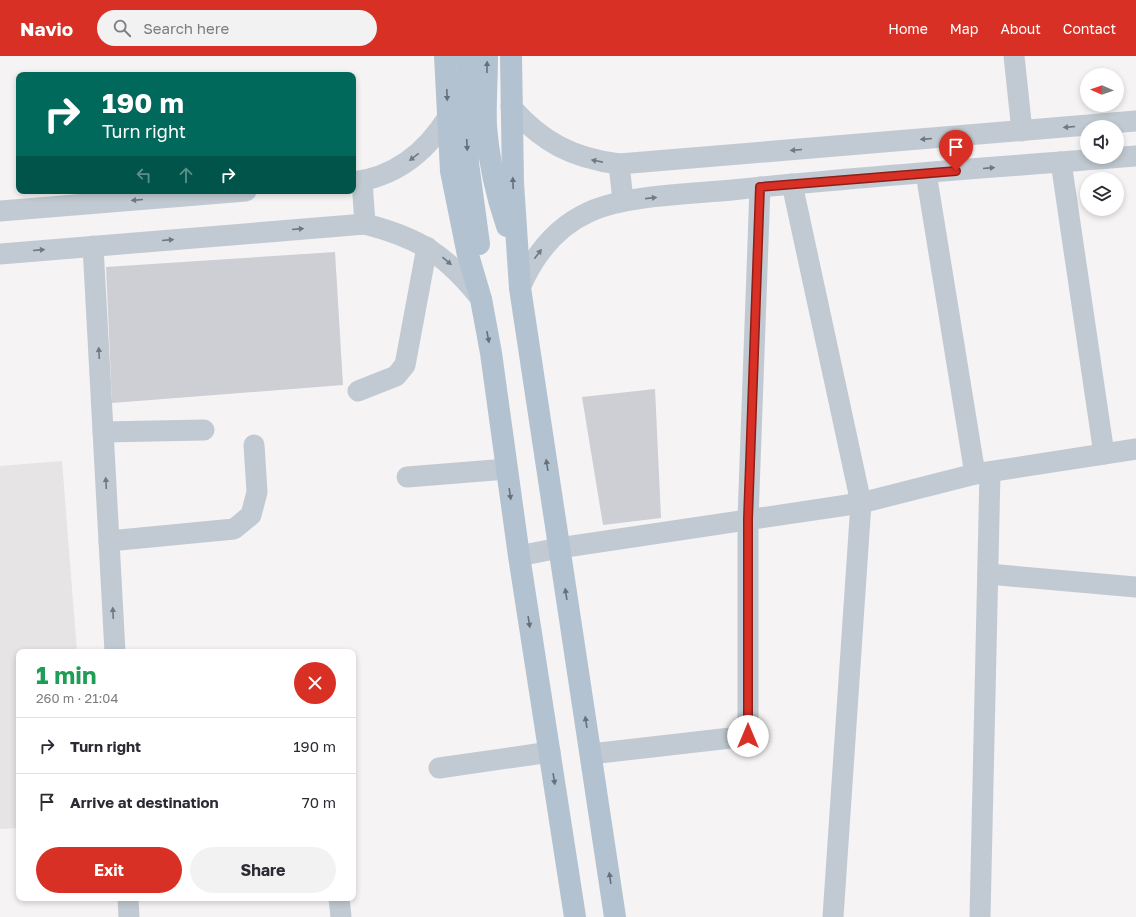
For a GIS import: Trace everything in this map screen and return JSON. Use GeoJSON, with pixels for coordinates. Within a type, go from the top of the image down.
{"type":"FeatureCollection","features":[{"type":"Feature","properties":{"kind":"main road"},"geometry":{"type":"LineString","coordinates":[[445,56],[452,171],[458,211],[468,255],[481,299],[491,353],[519,556],[575,917]]}},
{"type":"Feature","properties":{"kind":"main road"},"geometry":{"type":"LineString","coordinates":[[467,56],[493,175],[507,226],[517,250]]}},
{"type":"Feature","properties":{"kind":"main road"},"geometry":{"type":"LineString","coordinates":[[481,299],[479,242],[468,163],[487,56]]}},
{"type":"Feature","properties":{"kind":"main road"},"geometry":{"type":"LineString","coordinates":[[511,56],[511,107],[520,288],[615,917]]}},
{"type":"Feature","properties":{"kind":"street"},"geometry":{"type":"LineString","coordinates":[[1014,56],[1022,131]]}},
{"type":"Feature","properties":{"kind":"street"},"geometry":{"type":"LineString","coordinates":[[511,107],[535,132],[565,150],[581,157],[619,164],[1136,121]]}},
{"type":"Feature","properties":{"kind":"street"},"geometry":{"type":"LineString","coordinates":[[365,224],[357,182],[392,171],[418,154],[448,117]]}},
{"type":"Feature","properties":{"kind":"street"},"geometry":{"type":"LineString","coordinates":[[520,288],[536,257],[560,231],[589,212],[622,201],[792,184],[1136,156]]}},
{"type":"Feature","properties":{"kind":"street"},"geometry":{"type":"LineString","coordinates":[[1062,162],[1104,454]]}},
{"type":"Feature","properties":{"kind":"street"},"geometry":{"type":"LineString","coordinates":[[619,164],[622,201]]}},
{"type":"Feature","properties":{"kind":"street"},"geometry":{"type":"LineString","coordinates":[[926,173],[982,473],[988,574],[980,917]]}},
{"type":"Feature","properties":{"kind":"street"},"geometry":{"type":"LineString","coordinates":[[792,184],[861,503],[834,917]]}},
{"type":"Feature","properties":{"kind":"street"},"geometry":{"type":"LineString","coordinates":[[591,754],[748,736],[748,519],[760,187]]}},
{"type":"Feature","properties":{"kind":"street"},"geometry":{"type":"LineString","coordinates":[[0,211],[209,194]]}},
{"type":"Feature","properties":{"kind":"street"},"geometry":{"type":"LineString","coordinates":[[0,254],[365,224],[394,231],[427,247],[456,270],[481,299]]}},
{"type":"Feature","properties":{"kind":"street"},"geometry":{"type":"LineString","coordinates":[[93,246],[115,649]]}},
{"type":"Feature","properties":{"kind":"street"},"geometry":{"type":"LineString","coordinates":[[358,391],[396,376],[405,365],[427,247]]}},
{"type":"Feature","properties":{"kind":"street"},"geometry":{"type":"LineString","coordinates":[[103,432],[204,430]]}},
{"type":"Feature","properties":{"kind":"street"},"geometry":{"type":"LineString","coordinates":[[109,541],[234,529],[251,515],[257,492],[254,445]]}},
{"type":"Feature","properties":{"kind":"street"},"geometry":{"type":"LineString","coordinates":[[519,556],[559,548],[861,503],[982,473],[1136,449]]}},
{"type":"Feature","properties":{"kind":"street"},"geometry":{"type":"LineString","coordinates":[[407,477],[507,469]]}},
{"type":"Feature","properties":{"kind":"street"},"geometry":{"type":"LineString","coordinates":[[988,574],[1136,587]]}},
{"type":"Feature","properties":{"kind":"street"},"geometry":{"type":"LineString","coordinates":[[439,768],[550,752]]}},
{"type":"Feature","properties":{"kind":"street"},"geometry":{"type":"LineString","coordinates":[[128,901],[129,917]]}},
{"type":"Feature","properties":{"kind":"street"},"geometry":{"type":"LineString","coordinates":[[339,901],[340,917]]}},
{"type":"Feature","properties":{"kind":"shaded area"},"geometry":{"type":"Polygon","coordinates":[[[62,461],[77,649],[16,649],[16,828],[0,829],[0,466],[62,461]]]}},
{"type":"Feature","properties":{"kind":"building"},"geometry":{"type":"Polygon","coordinates":[[[335,252],[343,385],[112,403],[106,267],[335,252]]]}},
{"type":"Feature","properties":{"kind":"building"},"geometry":{"type":"Polygon","coordinates":[[[655,389],[661,518],[603,525],[582,397],[655,389]]]}},
{"type":"Feature","properties":{"kind":"route"},"geometry":{"type":"LineString","coordinates":[[748,736],[748,519],[760,187],[956,171]]}}]}
